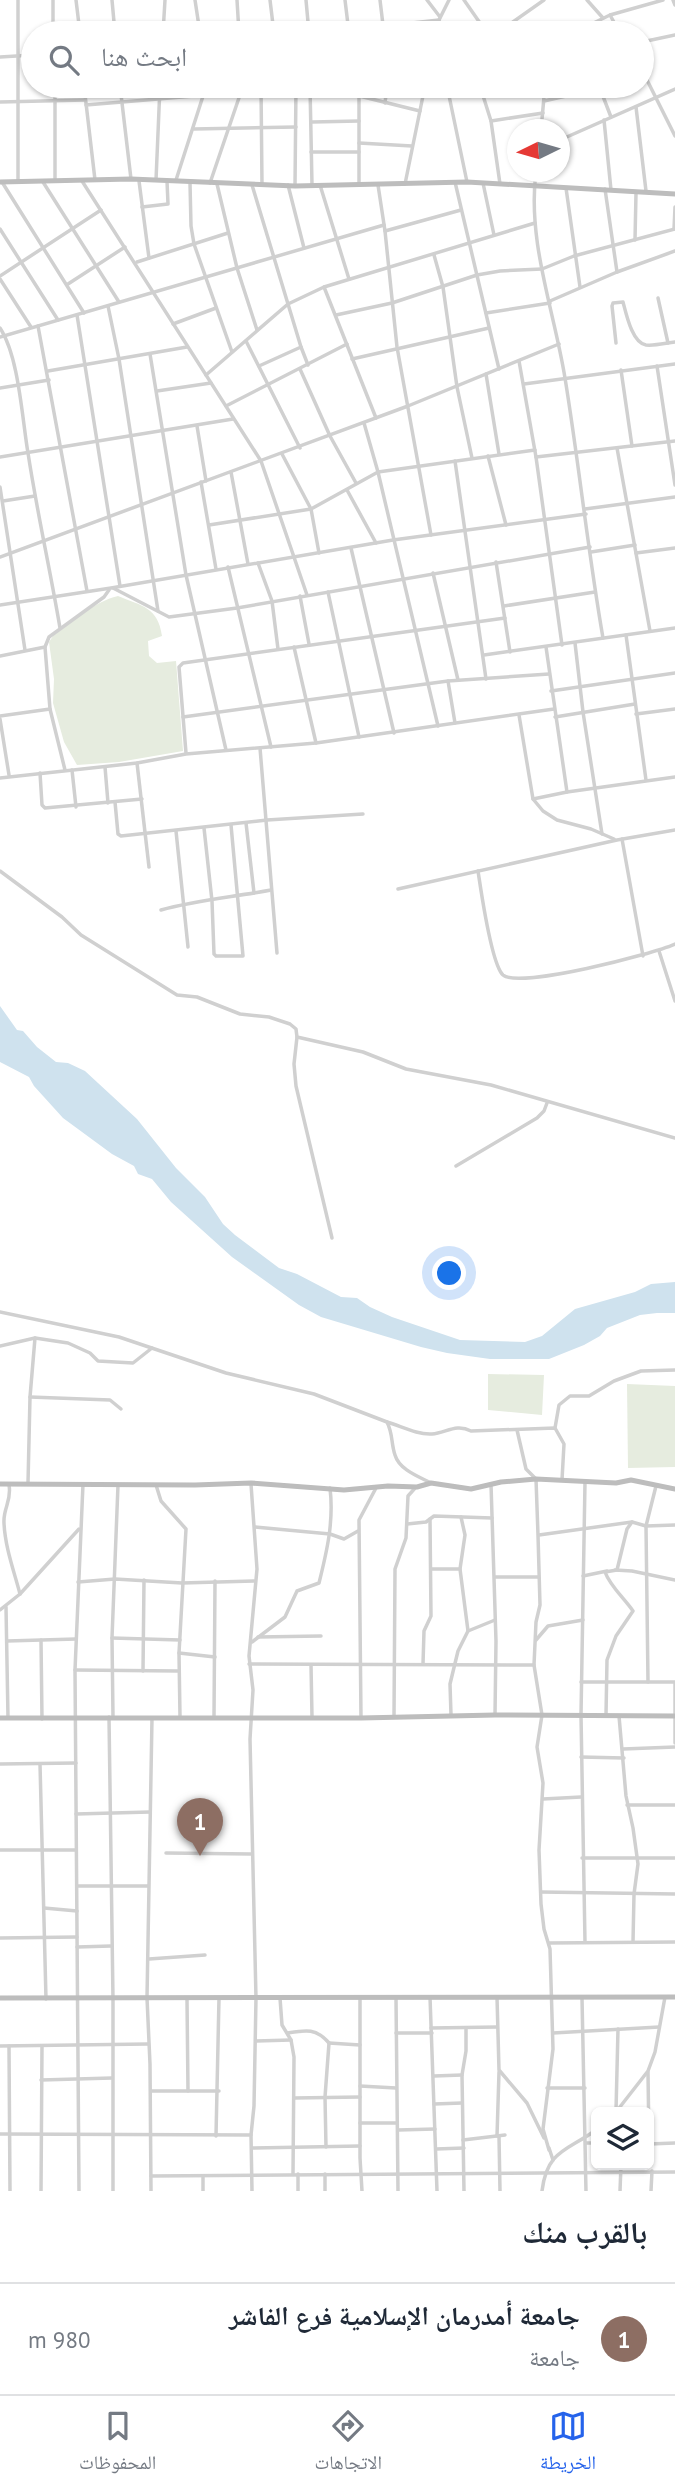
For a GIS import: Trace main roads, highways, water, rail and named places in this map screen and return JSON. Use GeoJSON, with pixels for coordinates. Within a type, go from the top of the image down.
{"type":"FeatureCollection","features":[{"type":"Feature","properties":{"kind":"water"},"geometry":{"type":"Polygon","coordinates":[[[0,1006],[17,1030],[23,1031],[37,1047],[56,1062],[68,1063],[85,1071],[137,1119],[235,1235],[279,1268],[297,1274],[341,1297],[357,1298],[392,1317],[460,1340],[525,1342],[542,1336],[575,1309],[635,1292],[651,1284],[675,1282],[675,1313],[640,1315],[607,1328],[600,1336],[584,1345],[549,1359],[490,1359],[447,1353],[321,1317],[299,1305],[232,1257],[171,1202],[152,1179],[138,1174],[134,1166],[112,1154],[63,1118],[29,1077],[0,1062],[0,1006]]]}},
{"type":"Feature","properties":{"kind":"place","name":"جامعة أمدرمان الإسلامية فرع الفاشر"},"geometry":{"type":"Point","coordinates":[200,1856]}}]}
